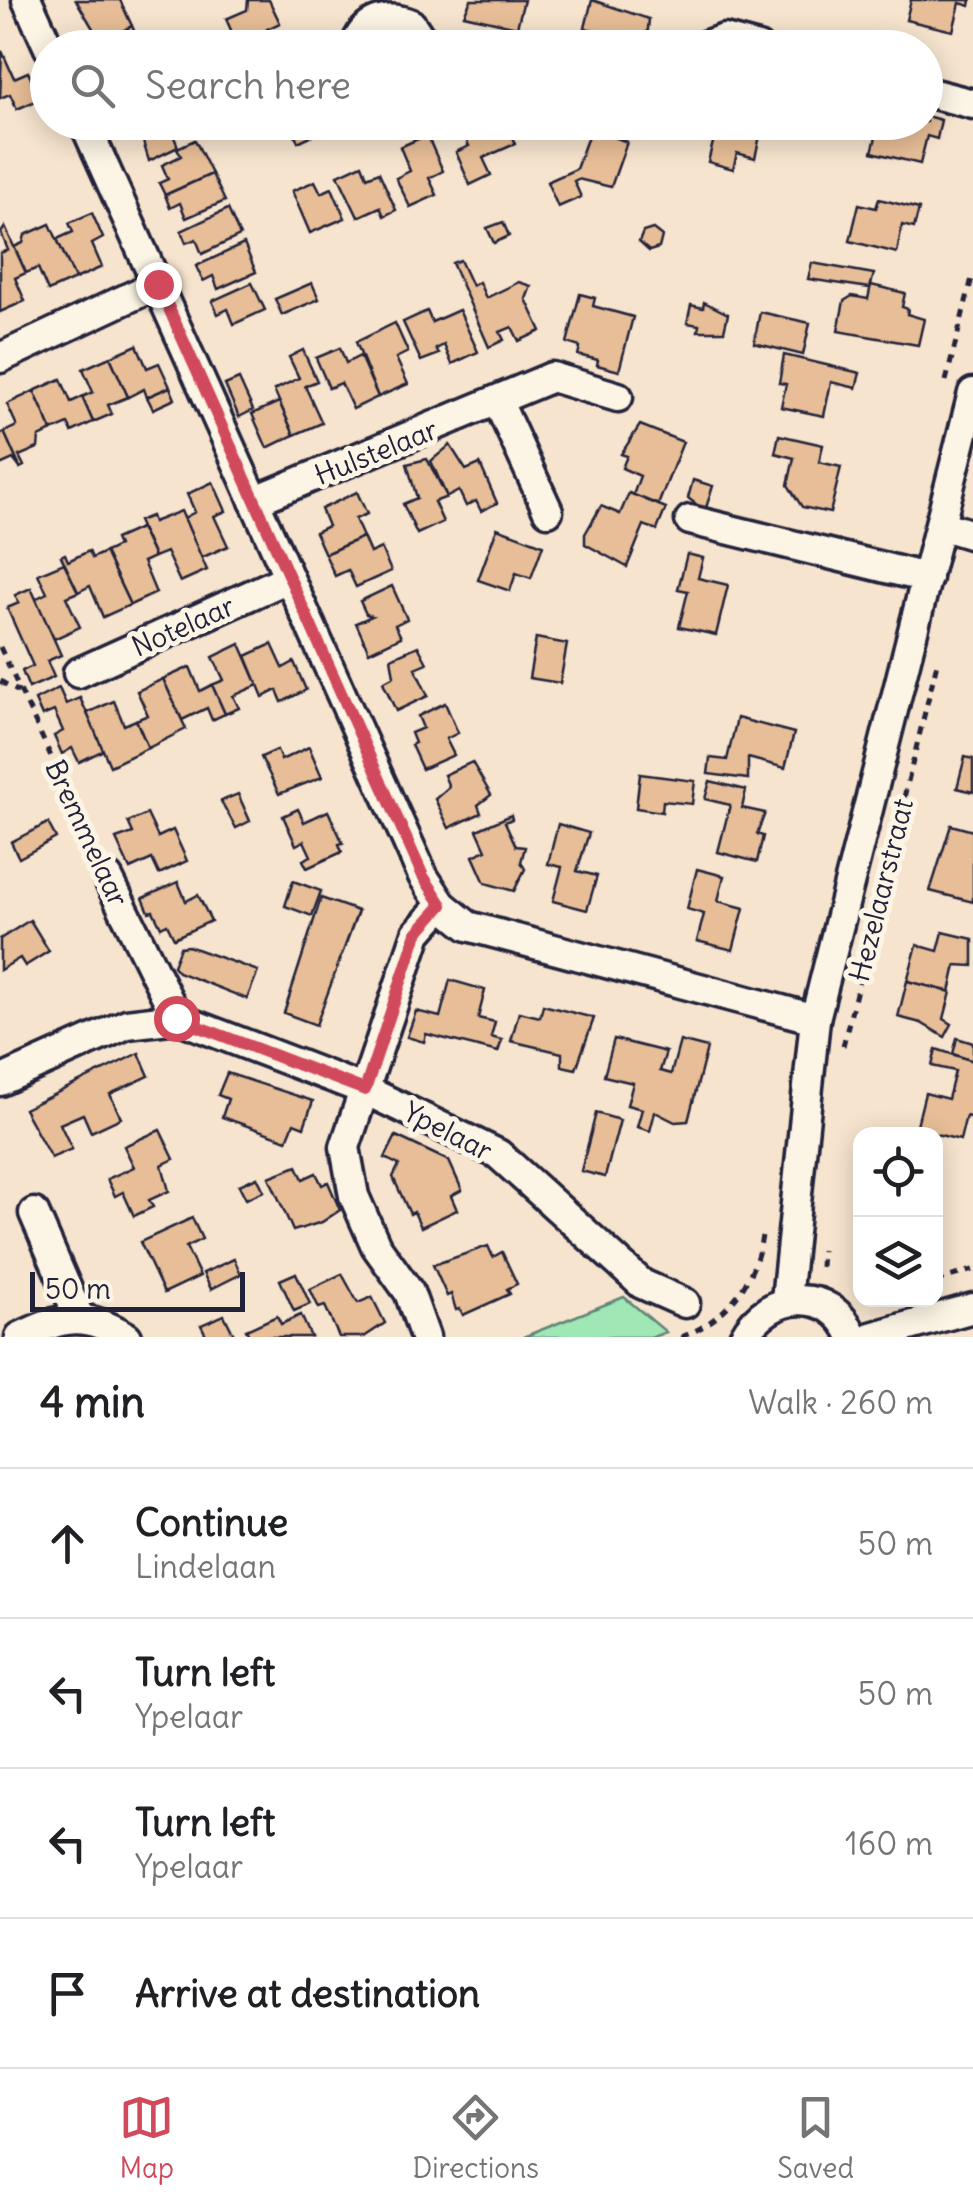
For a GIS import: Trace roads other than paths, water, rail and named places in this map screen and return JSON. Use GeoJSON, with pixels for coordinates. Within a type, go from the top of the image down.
{"type":"FeatureCollection","features":[{"type":"Feature","properties":{"kind":"street"},"geometry":{"type":"LineString","coordinates":[[27,0],[41,30]]}},
{"type":"Feature","properties":{"kind":"street"},"geometry":{"type":"LineString","coordinates":[[364,30],[402,9],[418,30]]}},
{"type":"Feature","properties":{"kind":"street"},"geometry":{"type":"LineString","coordinates":[[943,96],[973,104]]}},
{"type":"Feature","properties":{"kind":"street"},"geometry":{"type":"LineString","coordinates":[[92,140],[423,876],[442,905],[468,926],[815,1019]]}},
{"type":"Feature","properties":{"kind":"street"},"geometry":{"type":"LineString","coordinates":[[0,358],[158,284]]}},
{"type":"Feature","properties":{"kind":"street","name":"Hulstelaar"},"geometry":{"type":"LineString","coordinates":[[254,501],[552,377],[618,397]]}},
{"type":"Feature","properties":{"kind":"street","name":"Hezelaarstraat"},"geometry":{"type":"LineString","coordinates":[[786,1300],[815,1019],[973,393]]}},
{"type":"Feature","properties":{"kind":"street"},"geometry":{"type":"LineString","coordinates":[[498,402],[548,511]]}},
{"type":"Feature","properties":{"kind":"street"},"geometry":{"type":"LineString","coordinates":[[690,520],[927,578]]}},
{"type":"Feature","properties":{"kind":"street"},"geometry":{"type":"LineString","coordinates":[[940,525],[973,535]]}},
{"type":"Feature","properties":{"kind":"street","name":"Notelaar"},"geometry":{"type":"LineString","coordinates":[[78,673],[288,578]]}},
{"type":"Feature","properties":{"kind":"street","name":"Bremmelaar"},"geometry":{"type":"LineString","coordinates":[[108,878],[176,1018]]}},
{"type":"Feature","properties":{"kind":"street"},"geometry":{"type":"LineString","coordinates":[[425,1337],[409,1292],[376,1246],[354,1196],[345,1147],[417,933],[442,905]]}},
{"type":"Feature","properties":{"kind":"street"},"geometry":{"type":"LineString","coordinates":[[0,1081],[127,1024],[176,1018]]}},
{"type":"Feature","properties":{"kind":"street","name":"Ypelaar"},"geometry":{"type":"LineString","coordinates":[[176,1018],[365,1090],[498,1154],[642,1284],[685,1302]]}},
{"type":"Feature","properties":{"kind":"street"},"geometry":{"type":"LineString","coordinates":[[34,1213],[79,1317]]}},
{"type":"Feature","properties":{"kind":"street"},"geometry":{"type":"LineString","coordinates":[[744,1337],[754,1320],[786,1300],[821,1303],[836,1312],[854,1337]]}},
{"type":"Feature","properties":{"kind":"street"},"geometry":{"type":"LineString","coordinates":[[871,1337],[973,1308]]}},
{"type":"Feature","properties":{"kind":"street"},"geometry":{"type":"LineString","coordinates":[[20,1337],[45,1325],[79,1317],[98,1320],[127,1337]]}}]}
